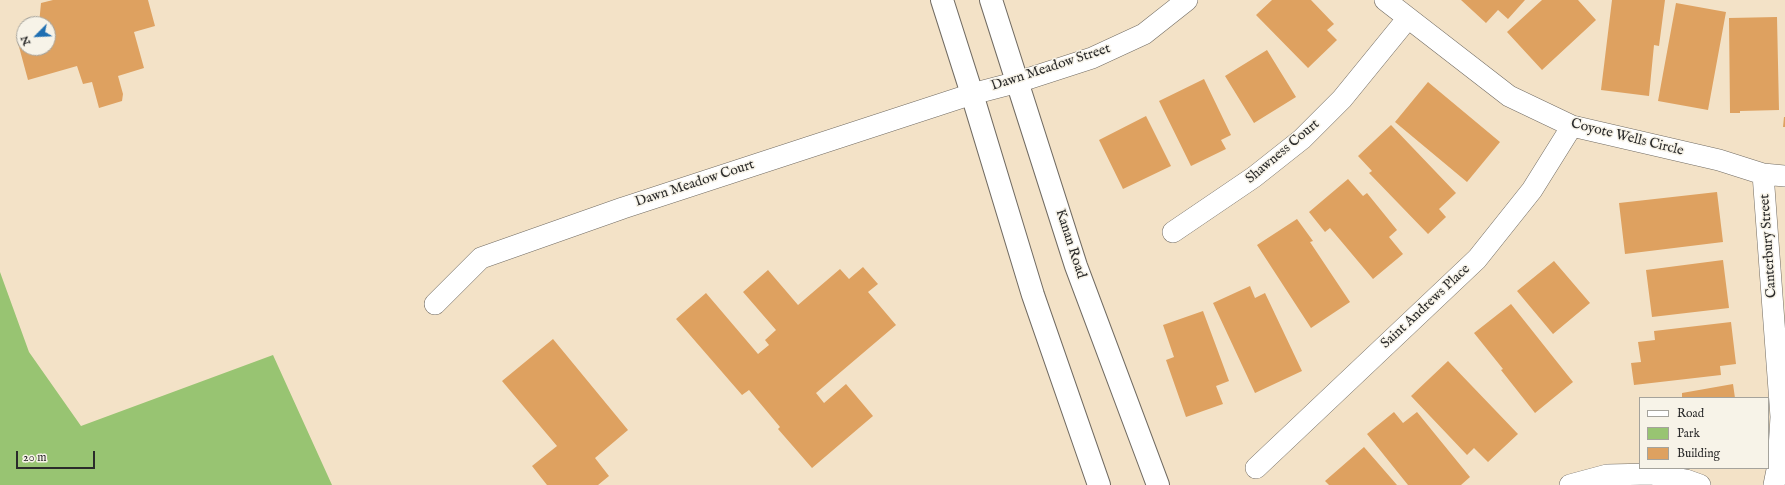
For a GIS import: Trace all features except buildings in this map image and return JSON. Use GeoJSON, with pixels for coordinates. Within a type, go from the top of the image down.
{"type":"FeatureCollection","features":[{"type":"Feature","properties":{"kind":"main road"},"geometry":{"type":"LineString","coordinates":[[942,0],[1033,295],[1099,485]]}},
{"type":"Feature","properties":{"kind":"main road","name":"Kanan Road"},"geometry":{"type":"LineString","coordinates":[[991,0],[1076,266],[1158,485]]}},
{"type":"Feature","properties":{"kind":"street","name":"Dawn Meadow Street"},"geometry":{"type":"LineString","coordinates":[[972,94],[1018,82],[1092,58],[1144,34],[1187,0]]}},
{"type":"Feature","properties":{"kind":"street","name":"Coyote Wells Circle"},"geometry":{"type":"LineString","coordinates":[[1385,0],[1509,96],[1572,126],[1720,160],[1764,174],[1785,176]]}},
{"type":"Feature","properties":{"kind":"street","name":"Shawness Court"},"geometry":{"type":"LineString","coordinates":[[1173,232],[1254,177],[1302,139],[1342,99],[1408,18]]}},
{"type":"Feature","properties":{"kind":"street","name":"Dawn Meadow Court"},"geometry":{"type":"LineString","coordinates":[[435,304],[481,258],[623,208],[972,94]]}},
{"type":"Feature","properties":{"kind":"street","name":"Saint Andrews Place"},"geometry":{"type":"LineString","coordinates":[[1256,468],[1477,259],[1532,190],[1572,126]]}},
{"type":"Feature","properties":{"kind":"street","name":"Canterbury Street"},"geometry":{"type":"LineString","coordinates":[[1764,174],[1781,417],[1778,465],[1774,485]]}},
{"type":"Feature","properties":{"kind":"street"},"geometry":{"type":"LineString","coordinates":[[1570,485],[1607,475],[1651,474],[1700,485]]}},
{"type":"Feature","properties":{"kind":"green space"},"geometry":{"type":"Polygon","coordinates":[[[0,272],[29,352],[81,426],[273,355],[332,485],[0,485],[0,272]]]}}]}
